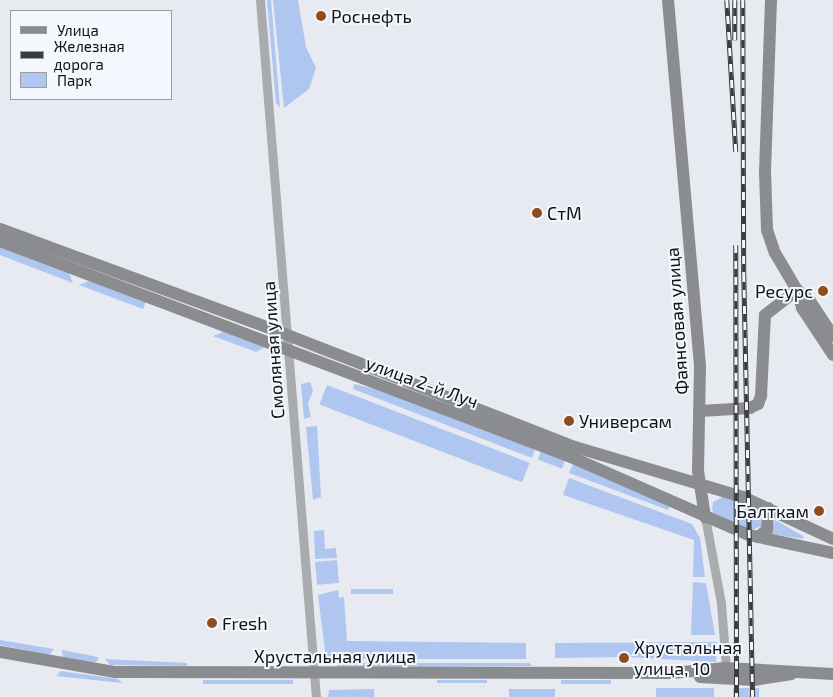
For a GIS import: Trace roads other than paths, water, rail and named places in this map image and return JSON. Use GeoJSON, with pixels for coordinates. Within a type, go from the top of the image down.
{"type":"FeatureCollection","features":[{"type":"Feature","properties":{"kind":"street","name":"Смоляная улица"},"geometry":{"type":"LineString","coordinates":[[260,0],[290,352],[316,697]]}},
{"type":"Feature","properties":{"kind":"street","name":"Фаянсовая улица"},"geometry":{"type":"LineString","coordinates":[[668,0],[698,339],[700,484],[704,517],[721,603],[726,668]]}},
{"type":"Feature","properties":{"kind":"street"},"geometry":{"type":"LineString","coordinates":[[771,0],[766,207],[770,243],[797,290],[802,308],[833,355]]}},
{"type":"Feature","properties":{"kind":"street","name":"улица 2-й Луч"},"geometry":{"type":"LineString","coordinates":[[0,229],[575,446],[700,484],[768,508],[833,539]]}},
{"type":"Feature","properties":{"kind":"street","name":"улица 2-й Луч"},"geometry":{"type":"LineString","coordinates":[[0,241],[564,454],[704,517],[758,537],[833,553]]}},
{"type":"Feature","properties":{"kind":"street"},"geometry":{"type":"LineString","coordinates":[[700,410],[750,408],[758,404],[761,396],[765,315],[797,290]]}},
{"type":"Feature","properties":{"kind":"street"},"geometry":{"type":"LineString","coordinates":[[797,290],[810,301],[833,336]]}},
{"type":"Feature","properties":{"kind":"street"},"geometry":{"type":"LineString","coordinates":[[758,537],[767,530],[768,508]]}},
{"type":"Feature","properties":{"kind":"street","name":"Хрустальная улица"},"geometry":{"type":"LineString","coordinates":[[0,652],[115,672],[672,673],[754,680],[795,674]]}},
{"type":"Feature","properties":{"kind":"street","name":"Хрустальная улица"},"geometry":{"type":"LineString","coordinates":[[672,673],[726,668],[795,674],[833,674]]}},
{"type":"Feature","properties":{"kind":"railway"},"geometry":{"type":"LineString","coordinates":[[727,0],[736,152]]}},
{"type":"Feature","properties":{"kind":"railway"},"geometry":{"type":"LineString","coordinates":[[735,0],[735,40]]}},
{"type":"Feature","properties":{"kind":"railway"},"geometry":{"type":"LineString","coordinates":[[743,0],[744,274],[753,697]]}},
{"type":"Feature","properties":{"kind":"railway"},"geometry":{"type":"LineString","coordinates":[[736,245],[737,697]]}},
{"type":"Feature","properties":{"kind":"place","name":"Роснефть"},"geometry":{"type":"Point","coordinates":[321,16]}},
{"type":"Feature","properties":{"kind":"place","name":"СтМ"},"geometry":{"type":"Point","coordinates":[537,213]}},
{"type":"Feature","properties":{"kind":"place","name":"Ресурс"},"geometry":{"type":"Point","coordinates":[823,291]}},
{"type":"Feature","properties":{"kind":"place","name":"Универсам"},"geometry":{"type":"Point","coordinates":[569,421]}},
{"type":"Feature","properties":{"kind":"place","name":"Балткам"},"geometry":{"type":"Point","coordinates":[819,511]}},
{"type":"Feature","properties":{"kind":"place","name":"Fresh"},"geometry":{"type":"Point","coordinates":[212,623]}},
{"type":"Feature","properties":{"kind":"place","name":"Хрустальная улица, 10"},"geometry":{"type":"Point","coordinates":[624,658]}}]}
